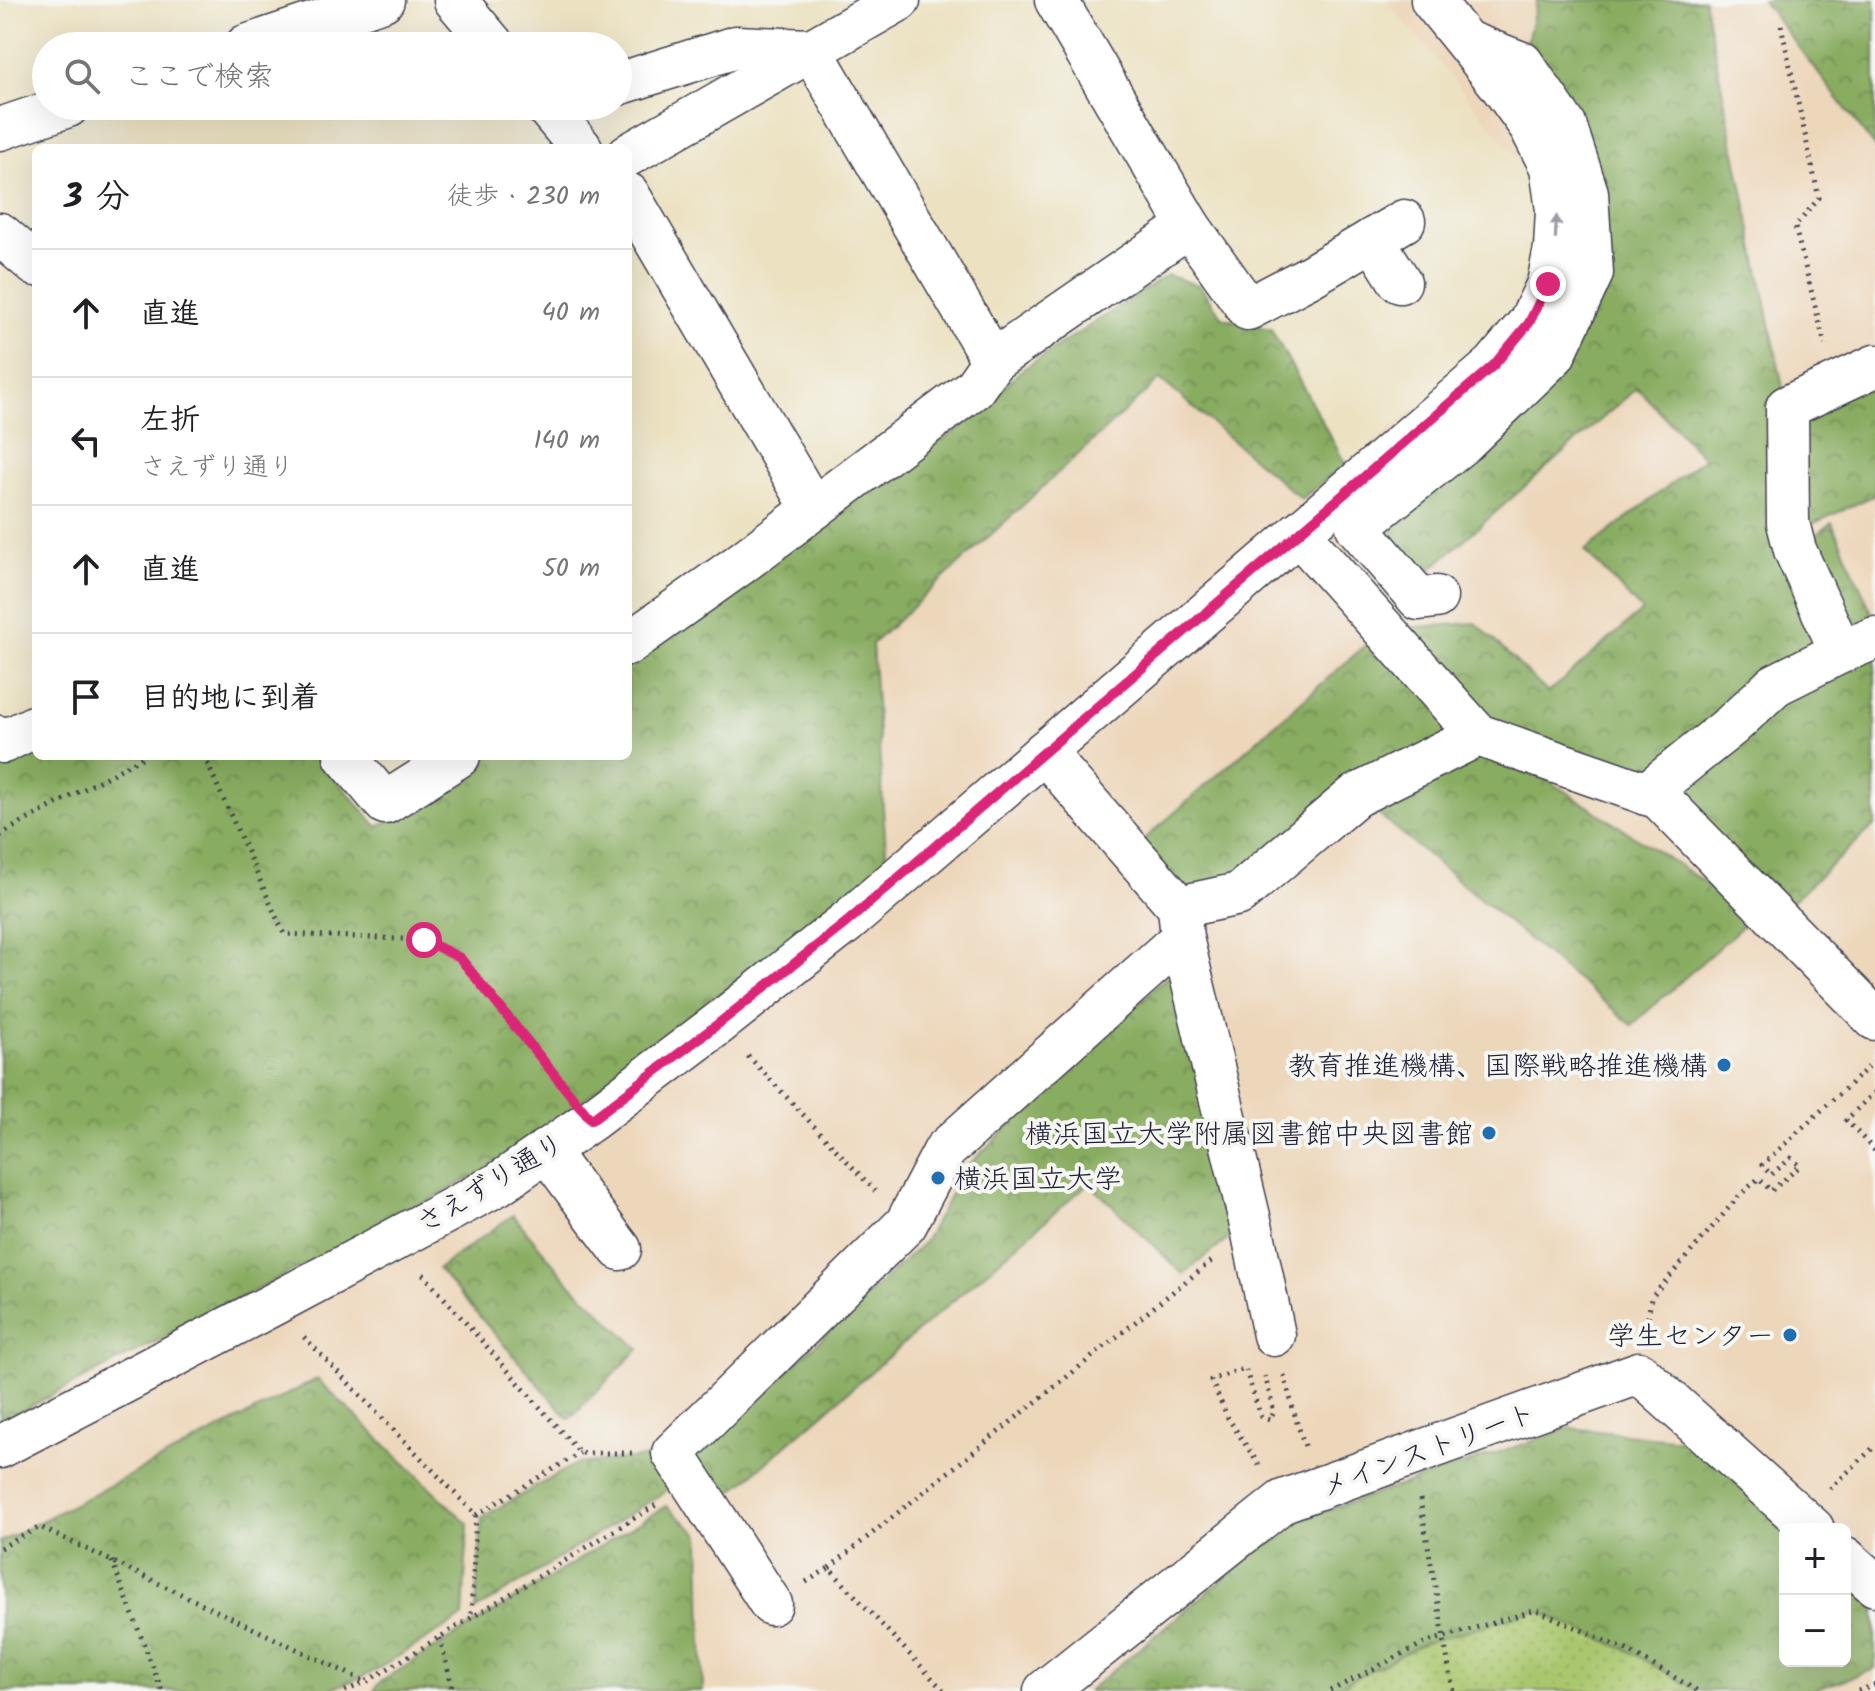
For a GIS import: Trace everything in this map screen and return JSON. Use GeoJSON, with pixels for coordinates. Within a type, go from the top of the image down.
{"type":"FeatureCollection","features":[{"type":"Feature","properties":{"kind":"street"},"geometry":{"type":"LineString","coordinates":[[288,32],[383,0]]}},
{"type":"Feature","properties":{"kind":"street"},"geometry":{"type":"LineString","coordinates":[[455,0],[482,32]]}},
{"type":"Feature","properties":{"kind":"street"},"geometry":{"type":"LineString","coordinates":[[632,153],[899,0]]}},
{"type":"Feature","properties":{"kind":"street"},"geometry":{"type":"LineString","coordinates":[[1056,0],[1189,226],[1248,309],[1389,230],[1400,282]]}},
{"type":"Feature","properties":{"kind":"street","name":"さえずり通り"},"geometry":{"type":"LineString","coordinates":[[0,1447],[497,1185],[591,1120],[847,922],[1494,365],[1529,323],[1548,284],[1555,248],[1557,210],[1551,167],[1530,126],[1432,0]]}},
{"type":"Feature","properties":{"kind":"street"},"geometry":{"type":"LineString","coordinates":[[1436,597],[1419,599],[1357,527],[1465,441],[1554,355],[1592,273],[1587,193],[1565,125],[1522,63],[1466,42]]}},
{"type":"Feature","properties":{"kind":"street"},"geometry":{"type":"LineString","coordinates":[[632,80],[736,47],[811,50]]}},
{"type":"Feature","properties":{"kind":"street"},"geometry":{"type":"LineString","coordinates":[[811,50],[993,361]]}},
{"type":"Feature","properties":{"kind":"street"},"geometry":{"type":"LineString","coordinates":[[0,129],[32,118]]}},
{"type":"Feature","properties":{"kind":"street"},"geometry":{"type":"LineString","coordinates":[[558,120],[578,144]]}},
{"type":"Feature","properties":{"kind":"street"},"geometry":{"type":"LineString","coordinates":[[632,201],[813,509]]}},
{"type":"Feature","properties":{"kind":"street"},"geometry":{"type":"LineString","coordinates":[[632,637],[813,509],[974,388],[993,361],[1189,226]]}},
{"type":"Feature","properties":{"kind":"street"},"geometry":{"type":"LineString","coordinates":[[0,234],[32,262]]}},
{"type":"Feature","properties":{"kind":"street"},"geometry":{"type":"LineString","coordinates":[[1646,794],[1732,725],[1775,685],[1858,645],[1795,550],[1788,523],[1787,407],[1875,366]]}},
{"type":"Feature","properties":{"kind":"street"},"geometry":{"type":"LineString","coordinates":[[1298,533],[1478,735],[1659,798],[1875,1019]]}},
{"type":"Feature","properties":{"kind":"street"},"geometry":{"type":"LineString","coordinates":[[0,737],[3,742],[32,728]]}},
{"type":"Feature","properties":{"kind":"street"},"geometry":{"type":"LineString","coordinates":[[771,1604],[683,1468],[906,1224],[945,1150],[1180,922],[1239,894],[1355,796],[1478,735]]}},
{"type":"Feature","properties":{"kind":"street"},"geometry":{"type":"LineString","coordinates":[[1044,752],[1180,922],[1252,1229],[1269,1352]]}},
{"type":"Feature","properties":{"kind":"street"},"geometry":{"type":"LineString","coordinates":[[348,760],[385,803],[453,760]]}},
{"type":"Feature","properties":{"kind":"street"},"geometry":{"type":"LineString","coordinates":[[546,1150],[620,1249]]}},
{"type":"Feature","properties":{"kind":"street"},"geometry":{"type":"LineString","coordinates":[[1639,1373],[1806,1523]]}},
{"type":"Feature","properties":{"kind":"street","name":"メインストリート"},"geometry":{"type":"LineString","coordinates":[[1045,1691],[1283,1501],[1639,1373]]}},
{"type":"Feature","properties":{"kind":"street"},"geometry":{"type":"LineString","coordinates":[[1851,1563],[1875,1585]]}},
{"type":"Feature","properties":{"kind":"path"},"geometry":{"type":"LineString","coordinates":[[1781,25],[1819,198],[1795,227],[1835,384]]}},
{"type":"Feature","properties":{"kind":"path"},"geometry":{"type":"LineString","coordinates":[[0,836],[138,760]]}},
{"type":"Feature","properties":{"kind":"path"},"geometry":{"type":"LineString","coordinates":[[206,760],[284,934],[424,940],[460,958],[591,1120]]}},
{"type":"Feature","properties":{"kind":"path"},"geometry":{"type":"LineString","coordinates":[[718,1024],[906,1224]]}},
{"type":"Feature","properties":{"kind":"path"},"geometry":{"type":"LineString","coordinates":[[1639,1373],[1651,1298],[1740,1195],[1759,1178],[1771,1191],[1800,1166],[1791,1158],[1771,1175],[1762,1165],[1875,1061]]}},
{"type":"Feature","properties":{"kind":"path"},"geometry":{"type":"LineString","coordinates":[[1875,1092],[1846,1120],[1875,1151]]}},
{"type":"Feature","properties":{"kind":"path"},"geometry":{"type":"LineString","coordinates":[[771,1604],[829,1568],[1252,1229]]}},
{"type":"Feature","properties":{"kind":"path"},"geometry":{"type":"LineString","coordinates":[[393,1241],[580,1453],[476,1515]]}},
{"type":"Feature","properties":{"kind":"path"},"geometry":{"type":"LineString","coordinates":[[272,1305],[476,1515],[471,1619]]}},
{"type":"Feature","properties":{"kind":"path"},"geometry":{"type":"LineString","coordinates":[[1269,1352],[1274,1412],[1270,1420],[1261,1417],[1245,1368],[1211,1380],[1228,1418],[1283,1501]]}},
{"type":"Feature","properties":{"kind":"path"},"geometry":{"type":"LineString","coordinates":[[1806,1523],[1875,1446]]}},
{"type":"Feature","properties":{"kind":"path"},"geometry":{"type":"LineString","coordinates":[[1412,1455],[1453,1691]]}},
{"type":"Feature","properties":{"kind":"path"},"geometry":{"type":"LineString","coordinates":[[345,1691],[366,1682],[471,1619],[683,1468]]}},
{"type":"Feature","properties":{"kind":"path"},"geometry":{"type":"LineString","coordinates":[[0,1548],[40,1527],[366,1682]]}},
{"type":"Feature","properties":{"kind":"path"},"geometry":{"type":"LineString","coordinates":[[112,1561],[162,1691]]}},
{"type":"Feature","properties":{"kind":"path"},"geometry":{"type":"LineString","coordinates":[[829,1568],[944,1691]]}},
{"type":"Feature","properties":{"kind":"path"},"geometry":{"type":"LineString","coordinates":[[1330,1691],[1424,1643],[1536,1610],[1629,1651],[1698,1691]]}},
{"type":"Feature","properties":{"kind":"path"},"geometry":{"type":"LineString","coordinates":[[440,1637],[453,1691]]}},
{"type":"Feature","properties":{"kind":"path"},"geometry":{"type":"LineString","coordinates":[[1858,1691],[1875,1685]]}},
{"type":"Feature","properties":{"kind":"shaded area","name":"横浜国立大学"},"geometry":{"type":"Polygon","coordinates":[[[1387,0],[1875,0],[1875,1691],[0,1691],[0,755],[32,755],[32,760],[319,760],[378,827],[503,760],[632,760],[632,752],[1020,371],[1167,275],[1200,286],[1223,318],[1271,329],[1346,465],[1491,345],[1533,277],[1539,232],[1533,194],[1514,154],[1387,0]]]}},
{"type":"Feature","properties":{"kind":"green space"},"geometry":{"type":"Polygon","coordinates":[[[1537,0],[1704,0],[1787,407],[1796,550],[1832,523],[1875,620],[1875,825],[1789,904],[1646,794],[1483,738],[1755,915],[1632,1025],[1356,796],[1210,917],[1140,843],[1384,629],[1476,623],[1548,693],[1642,611],[1585,551],[1704,458],[1637,388],[1416,582],[1369,526],[1554,355],[1522,63],[1537,0]]]}},
{"type":"Feature","properties":{"kind":"green space"},"geometry":{"type":"Polygon","coordinates":[[[1762,0],[1875,0],[1875,147],[1762,0]]]}},
{"type":"Feature","properties":{"kind":"green space"},"geometry":{"type":"Polygon","coordinates":[[[1167,275],[1200,286],[1223,318],[1271,329],[1346,465],[1301,499],[1160,379],[872,644],[887,865],[503,1162],[0,1422],[0,755],[32,744],[32,760],[319,760],[378,827],[475,760],[632,760],[632,652],[976,417],[1020,371],[1167,275]]]}},
{"type":"Feature","properties":{"kind":"green space"},"geometry":{"type":"Polygon","coordinates":[[[1875,378],[1875,495],[1793,533],[1792,417],[1875,378]]]}},
{"type":"Feature","properties":{"kind":"green space"},"geometry":{"type":"Polygon","coordinates":[[[1173,971],[1239,1231],[1183,1274],[1089,1183],[724,1499],[691,1462],[924,1242],[967,1166],[1173,971]]]}},
{"type":"Feature","properties":{"kind":"green space"},"geometry":{"type":"Polygon","coordinates":[[[513,1215],[567,1280],[639,1349],[569,1419],[438,1269],[513,1215]]]}},
{"type":"Feature","properties":{"kind":"green space"},"geometry":{"type":"Polygon","coordinates":[[[317,1379],[468,1524],[463,1617],[369,1674],[326,1691],[0,1691],[0,1542],[317,1379]]]}},
{"type":"Feature","properties":{"kind":"green space"},"geometry":{"type":"Polygon","coordinates":[[[1571,1428],[1697,1442],[1779,1523],[1779,1667],[1851,1667],[1851,1585],[1875,1607],[1875,1669],[1811,1691],[1698,1691],[1629,1651],[1424,1643],[1330,1691],[1088,1691],[1292,1522],[1571,1428]]]}},
{"type":"Feature","properties":{"kind":"green space"},"geometry":{"type":"Polygon","coordinates":[[[664,1456],[677,1484],[476,1610],[482,1517],[576,1464],[664,1456]]]}},
{"type":"Feature","properties":{"kind":"green space"},"geometry":{"type":"Polygon","coordinates":[[[666,1506],[700,1535],[703,1691],[374,1691],[380,1682],[666,1506]]]}},
{"type":"Feature","properties":{"kind":"green space"},"geometry":{"type":"Polygon","coordinates":[[[1536,1610],[1629,1651],[1698,1691],[1330,1691],[1424,1643],[1536,1610]]]}},
{"type":"Feature","properties":{"kind":"place","name":"教育推進機構、国際戦略推進機構"},"geometry":{"type":"Point","coordinates":[1724,1065]}},
{"type":"Feature","properties":{"kind":"place","name":"横浜国立大学附属図書館中央図書館"},"geometry":{"type":"Point","coordinates":[1489,1133]}},
{"type":"Feature","properties":{"kind":"place","name":"横浜国立大学"},"geometry":{"type":"Point","coordinates":[938,1178]}},
{"type":"Feature","properties":{"kind":"place","name":"学生センター"},"geometry":{"type":"Point","coordinates":[1790,1335]}},
{"type":"Feature","properties":{"kind":"route"},"geometry":{"type":"LineString","coordinates":[[424,940],[460,958],[591,1120],[847,922],[1494,365],[1529,323],[1548,284]]}}]}
